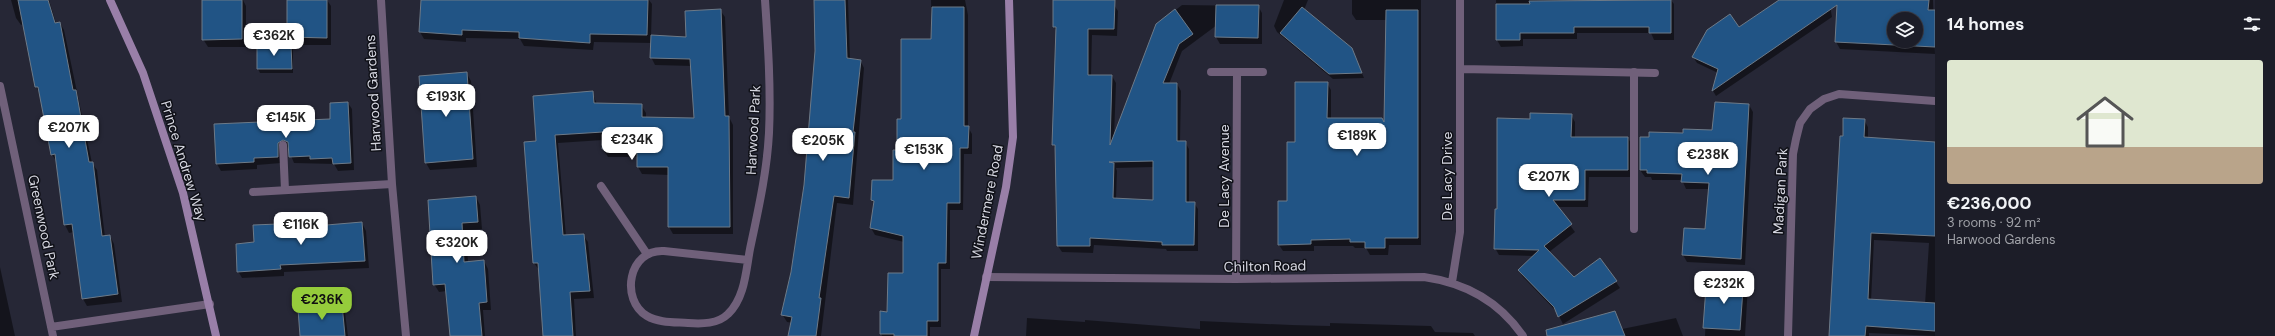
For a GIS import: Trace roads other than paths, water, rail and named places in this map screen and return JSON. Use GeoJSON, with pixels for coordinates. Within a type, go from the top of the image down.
{"type":"FeatureCollection","features":[{"type":"Feature","properties":{"kind":"street","name":"Prince Andrew Way"},"geometry":{"type":"LineString","coordinates":[[110,0],[143,73],[183,193],[210,304],[216,336]]}},
{"type":"Feature","properties":{"kind":"street","name":"Harwood Gardens"},"geometry":{"type":"LineString","coordinates":[[381,0],[392,184],[406,336]]}},
{"type":"Feature","properties":{"kind":"street","name":"Harwood Park"},"geometry":{"type":"LineString","coordinates":[[647,254],[636,263],[632,274],[632,295],[636,306],[643,314],[653,319],[696,324],[719,320],[735,306],[741,292],[764,182],[769,133],[769,72],[765,0]]}},
{"type":"Feature","properties":{"kind":"street","name":"Windermere Road"},"geometry":{"type":"LineString","coordinates":[[974,336],[1007,182],[1013,137],[1009,0]]}},
{"type":"Feature","properties":{"kind":"street","name":"De Lacy Drive"},"geometry":{"type":"LineString","coordinates":[[1452,282],[1460,232],[1460,0]]}},
{"type":"Feature","properties":{"kind":"street"},"geometry":{"type":"LineString","coordinates":[[1461,70],[1655,73]]}},
{"type":"Feature","properties":{"kind":"street"},"geometry":{"type":"LineString","coordinates":[[1211,72],[1263,72]]}},
{"type":"Feature","properties":{"kind":"street","name":"De Lacy Avenue"},"geometry":{"type":"LineString","coordinates":[[1236,279],[1237,72]]}},
{"type":"Feature","properties":{"kind":"street"},"geometry":{"type":"LineString","coordinates":[[1634,72],[1634,229]]}},
{"type":"Feature","properties":{"kind":"street","name":"Greenwood Park"},"geometry":{"type":"LineString","coordinates":[[0,86],[52,336]]}},
{"type":"Feature","properties":{"kind":"street","name":"Madigan Park"},"geometry":{"type":"LineString","coordinates":[[1788,336],[1793,154],[1800,122],[1810,109],[1824,99],[1839,94],[1935,101]]}},
{"type":"Feature","properties":{"kind":"street"},"geometry":{"type":"LineString","coordinates":[[283,145],[284,190]]}},
{"type":"Feature","properties":{"kind":"street"},"geometry":{"type":"LineString","coordinates":[[253,192],[392,184]]}},
{"type":"Feature","properties":{"kind":"street"},"geometry":{"type":"LineString","coordinates":[[601,186],[647,254],[664,251],[748,260]]}},
{"type":"Feature","properties":{"kind":"street","name":"Chilton Road"},"geometry":{"type":"LineString","coordinates":[[986,277],[1236,279],[1408,276],[1452,282],[1486,298],[1507,315],[1523,336]]}},
{"type":"Feature","properties":{"kind":"street"},"geometry":{"type":"LineString","coordinates":[[51,327],[210,304]]}}]}
